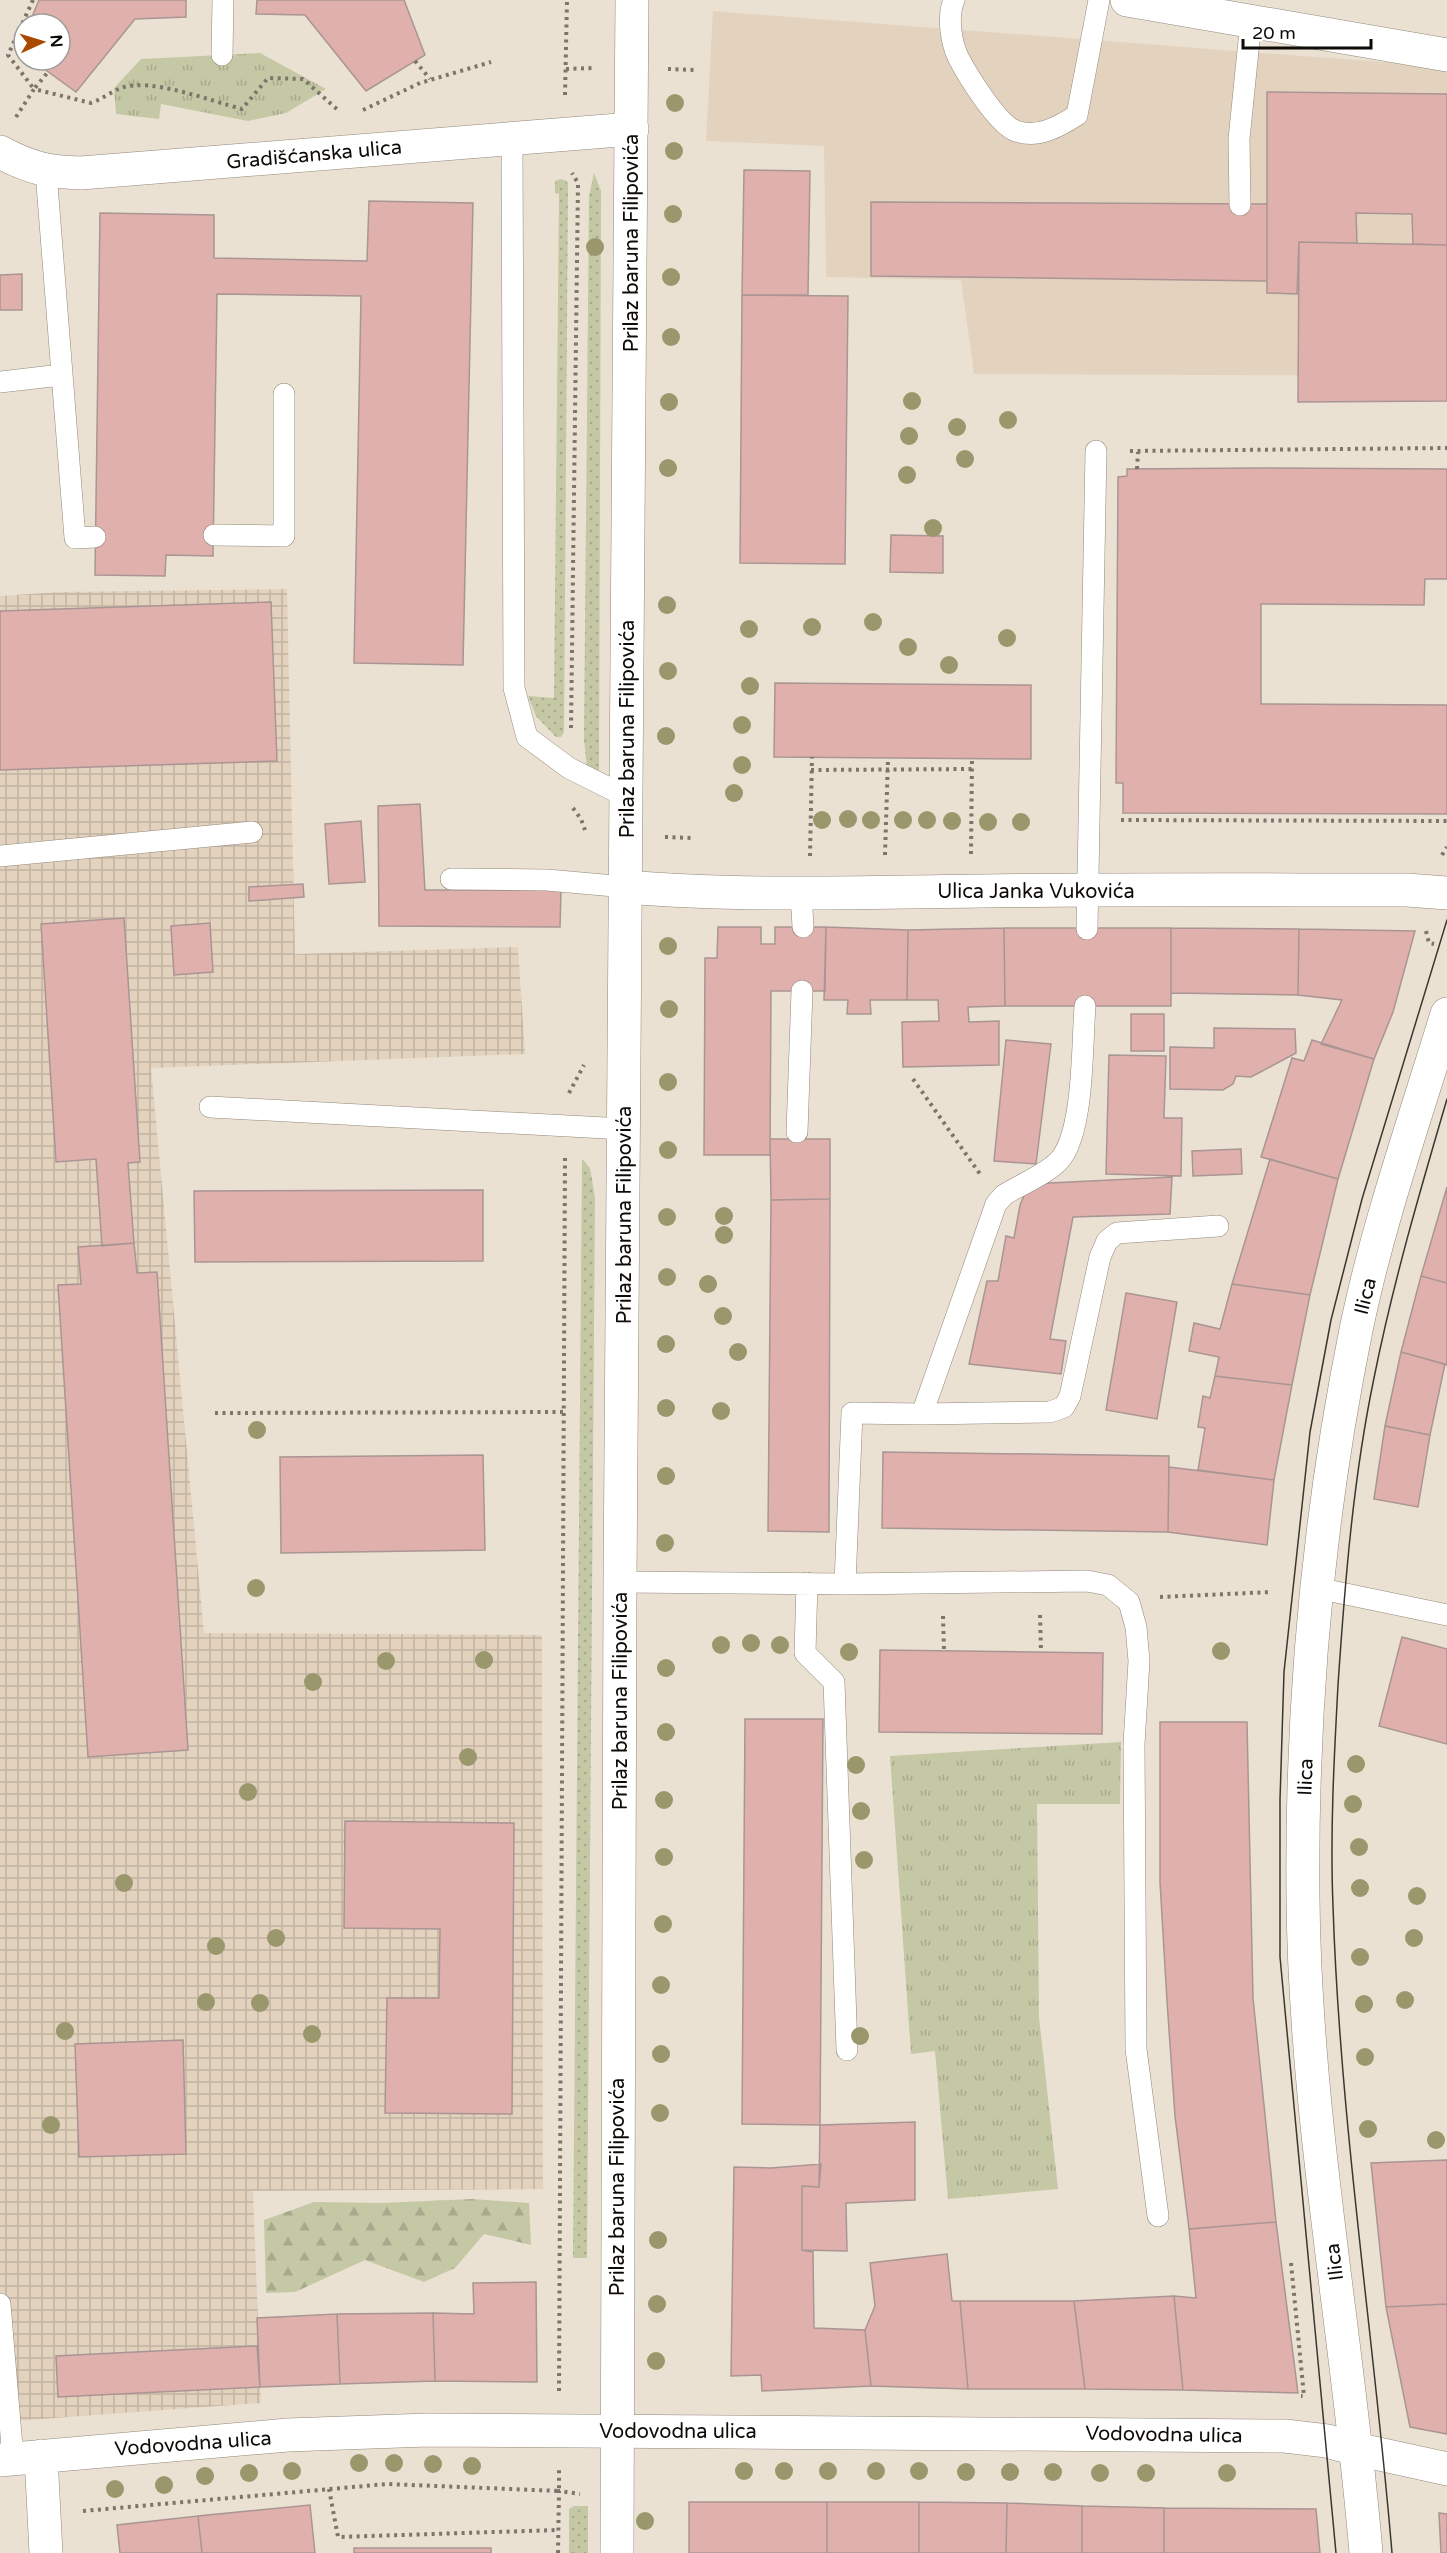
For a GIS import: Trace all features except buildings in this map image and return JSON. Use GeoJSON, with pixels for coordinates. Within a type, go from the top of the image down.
{"type":"FeatureCollection","features":[{"type":"Feature","properties":{"kind":"main road","name":"Prilaz baruna Filipovića"},"geometry":{"type":"LineString","coordinates":[[617,2553],[632,0]]}},
{"type":"Feature","properties":{"kind":"main road"},"geometry":{"type":"LineString","coordinates":[[1127,0],[1447,55]]}},
{"type":"Feature","properties":{"kind":"main road","name":"Gradišćanska ulica"},"geometry":{"type":"LineString","coordinates":[[0,152],[24,165],[46,172],[81,173],[632,129]]}},
{"type":"Feature","properties":{"kind":"main road","name":"Ulica Janka Vukovića"},"geometry":{"type":"LineString","coordinates":[[626,887],[684,892],[805,893],[1407,890],[1447,893]]}},
{"type":"Feature","properties":{"kind":"main road","name":"Ilica"},"geometry":{"type":"LineString","coordinates":[[1366,2553],[1317,2117],[1304,1935],[1306,1732],[1317,1588],[1336,1440],[1357,1327],[1386,1214],[1447,1014]]}},
{"type":"Feature","properties":{"kind":"main road","name":"Vodovodna ulica"},"geometry":{"type":"LineString","coordinates":[[18,2458],[288,2435],[428,2430],[1285,2436],[1327,2441],[1447,2469]]}},
{"type":"Feature","properties":{"kind":"main road"},"geometry":{"type":"LineString","coordinates":[[18,2458],[46,2553]]}},
{"type":"Feature","properties":{"kind":"lane"},"geometry":{"type":"LineString","coordinates":[[222,55],[223,0]]}},
{"type":"Feature","properties":{"kind":"lane"},"geometry":{"type":"LineString","coordinates":[[954,0],[951,7],[952,34],[959,58],[972,78],[996,114],[1016,131],[1040,132],[1058,127],[1077,115],[1099,0]]}},
{"type":"Feature","properties":{"kind":"lane"},"geometry":{"type":"LineString","coordinates":[[1240,205],[1239,139],[1251,21]]}},
{"type":"Feature","properties":{"kind":"lane"},"geometry":{"type":"LineString","coordinates":[[512,138],[514,688],[526,737],[569,768],[627,797]]}},
{"type":"Feature","properties":{"kind":"lane"},"geometry":{"type":"LineString","coordinates":[[46,172],[75,538],[95,537]]}},
{"type":"Feature","properties":{"kind":"lane"},"geometry":{"type":"LineString","coordinates":[[0,382],[61,375]]}},
{"type":"Feature","properties":{"kind":"lane"},"geometry":{"type":"LineString","coordinates":[[214,535],[284,536],[284,394]]}},
{"type":"Feature","properties":{"kind":"lane"},"geometry":{"type":"LineString","coordinates":[[1087,929],[1090,890],[1096,451]]}},
{"type":"Feature","properties":{"kind":"lane"},"geometry":{"type":"LineString","coordinates":[[0,856],[252,832]]}},
{"type":"Feature","properties":{"kind":"lane"},"geometry":{"type":"LineString","coordinates":[[451,879],[546,880],[626,887]]}},
{"type":"Feature","properties":{"kind":"lane"},"geometry":{"type":"LineString","coordinates":[[803,927],[805,893]]}},
{"type":"Feature","properties":{"kind":"lane"},"geometry":{"type":"LineString","coordinates":[[797,1132],[802,991]]}},
{"type":"Feature","properties":{"kind":"lane"},"geometry":{"type":"LineString","coordinates":[[921,1414],[999,1200],[1062,1157],[1074,1128],[1080,1092],[1085,1006]]}},
{"type":"Feature","properties":{"kind":"lane"},"geometry":{"type":"LineString","coordinates":[[210,1107],[624,1129]]}},
{"type":"Feature","properties":{"kind":"lane"},"geometry":{"type":"LineString","coordinates":[[845,1584],[852,1413],[1050,1412],[1064,1407],[1070,1396],[1100,1257],[1107,1241],[1117,1233],[1218,1226]]}},
{"type":"Feature","properties":{"kind":"lane"},"geometry":{"type":"LineString","coordinates":[[621,1582],[845,1584],[1087,1581],[1108,1585],[1129,1602],[1136,1627],[1138,1661],[1134,1744],[1136,2049],[1158,2216]]}},
{"type":"Feature","properties":{"kind":"lane"},"geometry":{"type":"LineString","coordinates":[[807,1583],[805,1653],[834,1682],[847,2050]]}},
{"type":"Feature","properties":{"kind":"lane"},"geometry":{"type":"LineString","coordinates":[[1317,1588],[1447,1615]]}},
{"type":"Feature","properties":{"kind":"lane"},"geometry":{"type":"LineString","coordinates":[[0,2304],[18,2458]]}},
{"type":"Feature","properties":{"kind":"path"},"geometry":{"type":"LineString","coordinates":[[33,0],[8,55],[34,89],[91,103],[121,88],[138,86],[161,88],[242,109],[268,78],[288,77],[303,79],[342,113]]}},
{"type":"Feature","properties":{"kind":"path"},"geometry":{"type":"LineString","coordinates":[[565,98],[567,0]]}},
{"type":"Feature","properties":{"kind":"path"},"geometry":{"type":"LineString","coordinates":[[415,61],[430,79]]}},
{"type":"Feature","properties":{"kind":"path"},"geometry":{"type":"LineString","coordinates":[[356,112],[430,79],[491,62]]}},
{"type":"Feature","properties":{"kind":"path"},"geometry":{"type":"LineString","coordinates":[[566,69],[603,68]]}},
{"type":"Feature","properties":{"kind":"path"},"geometry":{"type":"LineString","coordinates":[[666,68],[694,70]]}},
{"type":"Feature","properties":{"kind":"path"},"geometry":{"type":"LineString","coordinates":[[13,122],[48,72]]}},
{"type":"Feature","properties":{"kind":"path"},"geometry":{"type":"LineString","coordinates":[[567,164],[578,183],[571,736]]}},
{"type":"Feature","properties":{"kind":"path"},"geometry":{"type":"LineString","coordinates":[[1096,451],[1447,448]]}},
{"type":"Feature","properties":{"kind":"path"},"geometry":{"type":"LineString","coordinates":[[1137,469],[1138,451]]}},
{"type":"Feature","properties":{"kind":"path"},"geometry":{"type":"LineString","coordinates":[[805,893],[812,757]]}},
{"type":"Feature","properties":{"kind":"path"},"geometry":{"type":"LineString","coordinates":[[884,892],[888,758]]}},
{"type":"Feature","properties":{"kind":"path"},"geometry":{"type":"LineString","coordinates":[[971,891],[972,759]]}},
{"type":"Feature","properties":{"kind":"path"},"geometry":{"type":"LineString","coordinates":[[811,770],[972,769]]}},
{"type":"Feature","properties":{"kind":"path"},"geometry":{"type":"LineString","coordinates":[[567,801],[581,819],[587,835]]}},
{"type":"Feature","properties":{"kind":"path"},"geometry":{"type":"LineString","coordinates":[[1117,820],[1447,821]]}},
{"type":"Feature","properties":{"kind":"path"},"geometry":{"type":"LineString","coordinates":[[662,837],[691,838]]}},
{"type":"Feature","properties":{"kind":"path"},"geometry":{"type":"LineString","coordinates":[[1423,922],[1429,943],[1434,944]]}},
{"type":"Feature","properties":{"kind":"path"},"geometry":{"type":"LineString","coordinates":[[568,1094],[585,1064]]}},
{"type":"Feature","properties":{"kind":"path"},"geometry":{"type":"LineString","coordinates":[[913,1079],[999,1200]]}},
{"type":"Feature","properties":{"kind":"path"},"geometry":{"type":"LineString","coordinates":[[559,2397],[565,1147]]}},
{"type":"Feature","properties":{"kind":"path"},"geometry":{"type":"LineString","coordinates":[[215,1413],[564,1412]]}},
{"type":"Feature","properties":{"kind":"path"},"geometry":{"type":"LineString","coordinates":[[1129,1602],[1161,1597],[1272,1592]]}},
{"type":"Feature","properties":{"kind":"path"},"geometry":{"type":"LineString","coordinates":[[1291,2263],[1304,2374]]}},
{"type":"Feature","properties":{"kind":"path"},"geometry":{"type":"LineString","coordinates":[[558,2553],[559,2471]]}},
{"type":"Feature","properties":{"kind":"path"},"geometry":{"type":"LineString","coordinates":[[80,2511],[387,2484],[559,2491]]}},
{"type":"Feature","properties":{"kind":"path"},"geometry":{"type":"LineString","coordinates":[[328,2489],[338,2537],[558,2530]]}},
{"type":"Feature","properties":{"kind":"shaded area"},"geometry":{"type":"Polygon","coordinates":[[[713,11],[1447,67],[1447,376],[974,374],[961,280],[826,277],[824,146],[706,141],[713,11]]]}},
{"type":"Feature","properties":{"kind":"shaded area"},"geometry":{"type":"Polygon","coordinates":[[[287,589],[295,954],[518,947],[525,1054],[151,1068],[204,1633],[542,1635],[543,2189],[253,2191],[261,2403],[0,2422],[0,596],[59,592],[287,589]]]}},
{"type":"Feature","properties":{"kind":"green space"},"geometry":{"type":"Polygon","coordinates":[[[260,53],[326,89],[286,113],[248,121],[161,104],[159,119],[116,114],[114,88],[141,59],[260,53]]]}},
{"type":"Feature","properties":{"kind":"green space"},"geometry":{"type":"Polygon","coordinates":[[[594,173],[601,191],[599,774],[587,768],[584,739],[589,196],[594,173]]]}},
{"type":"Feature","properties":{"kind":"green space"},"geometry":{"type":"Polygon","coordinates":[[[561,179],[567,181],[568,186],[564,732],[561,737],[556,737],[536,716],[528,696],[554,698],[559,194],[555,193],[555,181],[561,179]]]}},
{"type":"Feature","properties":{"kind":"green space"},"geometry":{"type":"Polygon","coordinates":[[[582,1159],[590,1168],[595,1198],[587,2258],[573,2258],[582,1159]]]}},
{"type":"Feature","properties":{"kind":"green space"},"geometry":{"type":"Polygon","coordinates":[[[1121,1742],[1120,1804],[1037,1804],[1039,2017],[1058,2189],[948,2199],[935,2051],[911,2054],[890,1756],[1121,1742]]]}},
{"type":"Feature","properties":{"kind":"green space"},"geometry":{"type":"Polygon","coordinates":[[[473,2199],[529,2203],[531,2245],[484,2234],[455,2268],[424,2282],[365,2260],[295,2292],[266,2293],[264,2220],[314,2202],[380,2203],[473,2199]]]}},
{"type":"Feature","properties":{"kind":"green space"},"geometry":{"type":"Polygon","coordinates":[[[574,2506],[588,2506],[588,2553],[569,2553],[569,2509],[574,2506]]]}},
{"type":"Feature","properties":{"kind":"tram line"},"geometry":{"type":"LineString","coordinates":[[1336,2553],[1280,1957],[1280,1800],[1284,1672],[1310,1432],[1331,1320],[1362,1199],[1447,920]]}},
{"type":"Feature","properties":{"kind":"tram line"},"geometry":{"type":"LineString","coordinates":[[1392,2553],[1350,2149],[1337,1987],[1332,1879],[1334,1768],[1347,1569],[1360,1454],[1381,1343],[1398,1272],[1447,1099]]}}]}
